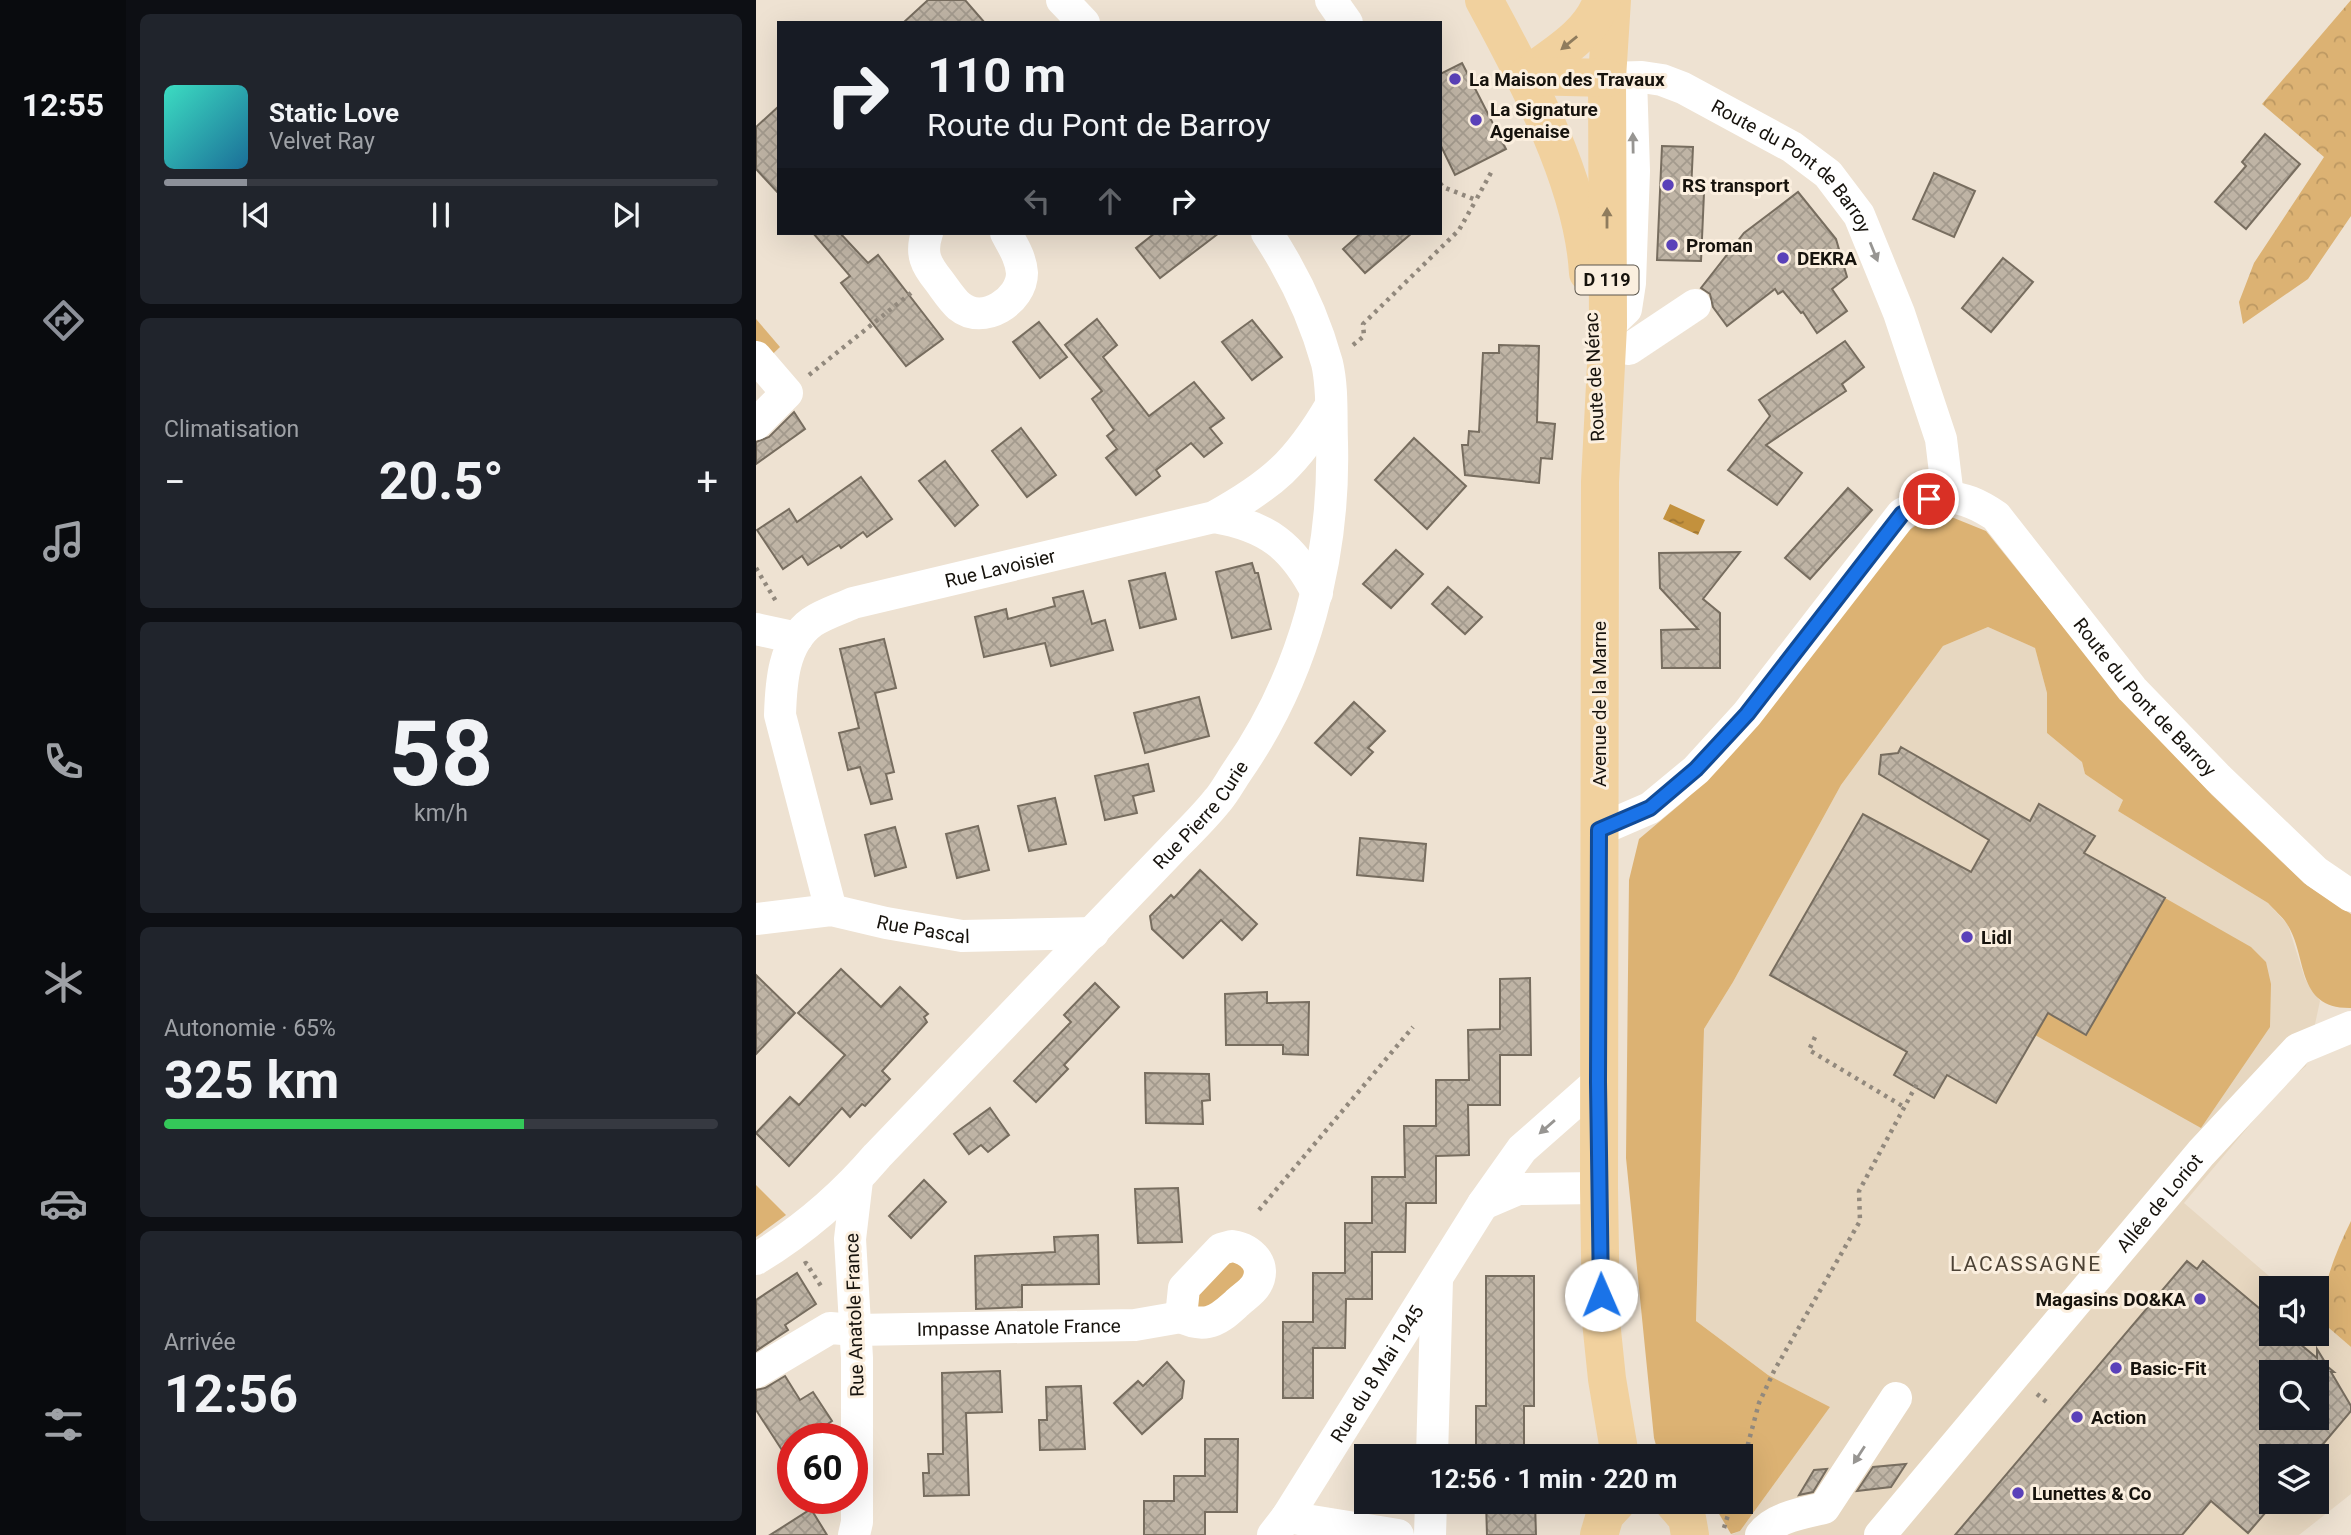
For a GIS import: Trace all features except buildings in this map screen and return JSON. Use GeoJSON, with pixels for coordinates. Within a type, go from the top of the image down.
{"type":"FeatureCollection","features":[{"type":"Feature","properties":{"kind":"main road","name":"Route de Nérac"},"geometry":{"type":"LineString","coordinates":[[1485,0],[1526,76],[1565,171],[1582,229],[1588,262],[1600,482]]}},
{"type":"Feature","properties":{"kind":"main road"},"geometry":{"type":"LineString","coordinates":[[1526,76],[1576,38],[1591,22],[1602,0]]}},
{"type":"Feature","properties":{"kind":"main road","name":"D 119"},"geometry":{"type":"LineString","coordinates":[[1612,0],[1619,78]]}},
{"type":"Feature","properties":{"kind":"main road"},"geometry":{"type":"LineString","coordinates":[[1526,76],[1619,78]]}},
{"type":"Feature","properties":{"kind":"main road","name":"Avenue de la Marne"},"geometry":{"type":"LineString","coordinates":[[1618,1444],[1601,1321],[1598,1082],[1600,482],[1619,78]]}},
{"type":"Feature","properties":{"kind":"street"},"geometry":{"type":"LineString","coordinates":[[1062,0],[1082,21]]}},
{"type":"Feature","properties":{"kind":"street"},"geometry":{"type":"LineString","coordinates":[[1331,0],[1346,21]]}},
{"type":"Feature","properties":{"kind":"street","name":"Route du Pont de Barroy"},"geometry":{"type":"LineString","coordinates":[[1619,78],[1662,80],[1683,88],[1793,147],[1828,174],[1859,215],[1899,313],[1941,439],[1948,497],[1976,503],[1996,516],[2132,689],[2218,778],[2316,872],[2351,896]]}},
{"type":"Feature","properties":{"kind":"street"},"geometry":{"type":"LineString","coordinates":[[926,235],[923,249],[926,266],[960,307],[976,313],[992,312],[1007,304],[1017,291],[1022,275],[1020,259],[1007,235]]}},
{"type":"Feature","properties":{"kind":"street","name":"Rue Pierre Curie"},"geometry":{"type":"LineString","coordinates":[[756,1259],[808,1224],[857,1180],[896,1136],[1219,800],[1256,746],[1275,710],[1298,657],[1317,593],[1331,498],[1331,405],[1328,366],[1308,308],[1292,272],[1268,235]]}},
{"type":"Feature","properties":{"kind":"street"},"geometry":{"type":"LineString","coordinates":[[1607,335],[1629,349],[1695,305]]}},
{"type":"Feature","properties":{"kind":"street"},"geometry":{"type":"LineString","coordinates":[[756,356],[787,393],[756,424]]}},
{"type":"Feature","properties":{"kind":"street","name":"Rue Lavoisier"},"geometry":{"type":"LineString","coordinates":[[831,910],[768,712],[781,682],[789,653],[797,638],[812,622],[853,603],[1214,517],[1253,496],[1286,468],[1311,439],[1331,405]]}},
{"type":"Feature","properties":{"kind":"street"},"geometry":{"type":"LineString","coordinates":[[1599,830],[1650,808],[1696,769],[1747,714],[1902,514],[1929,499],[1948,497]]}},
{"type":"Feature","properties":{"kind":"street","name":"Rue Lavoisier"},"geometry":{"type":"LineString","coordinates":[[1214,517],[1241,522],[1265,532],[1287,548],[1305,569],[1317,593]]}},
{"type":"Feature","properties":{"kind":"street"},"geometry":{"type":"LineString","coordinates":[[756,629],[797,638]]}},
{"type":"Feature","properties":{"kind":"street","name":"Rue Pascal"},"geometry":{"type":"LineString","coordinates":[[756,919],[831,910],[962,936],[1093,933]]}},
{"type":"Feature","properties":{"kind":"street","name":"Allée de Loriot"},"geometry":{"type":"LineString","coordinates":[[1880,1535],[2201,1153],[2298,1049],[2351,1027]]}},
{"type":"Feature","properties":{"kind":"street","name":"Rue du 8 Mai 1945"},"geometry":{"type":"LineString","coordinates":[[1280,1526],[1483,1205],[1522,1149],[1598,1082]]}},
{"type":"Feature","properties":{"kind":"street","name":"Rue Anatole France"},"geometry":{"type":"LineString","coordinates":[[854,1535],[857,1522],[843,1329],[857,1180]]}},
{"type":"Feature","properties":{"kind":"street"},"geometry":{"type":"LineString","coordinates":[[1483,1205],[1518,1189],[1599,1188]]}},
{"type":"Feature","properties":{"kind":"street","name":"Rue du 8 Mai 1945"},"geometry":{"type":"LineString","coordinates":[[1432,1444],[1437,1278]]}},
{"type":"Feature","properties":{"kind":"street","name":"Impasse Anatole France"},"geometry":{"type":"LineString","coordinates":[[843,1329],[1135,1325],[1181,1317]]}},
{"type":"Feature","properties":{"kind":"street"},"geometry":{"type":"LineString","coordinates":[[756,1372],[843,1329]]}},
{"type":"Feature","properties":{"kind":"street"},"geometry":{"type":"LineString","coordinates":[[1761,1535],[1791,1516],[1824,1508],[1896,1398]]}},
{"type":"Feature","properties":{"kind":"street"},"geometry":{"type":"LineString","coordinates":[[1430,1535],[1431,1514]]}},
{"type":"Feature","properties":{"kind":"street"},"geometry":{"type":"LineString","coordinates":[[1280,1526],[1398,1535]]}},
{"type":"Feature","properties":{"kind":"path"},"geometry":{"type":"LineString","coordinates":[[1328,366],[1364,336],[1363,324],[1459,230],[1493,169]]}},
{"type":"Feature","properties":{"kind":"path"},"geometry":{"type":"LineString","coordinates":[[1442,186],[1476,200]]}},
{"type":"Feature","properties":{"kind":"path"},"geometry":{"type":"LineString","coordinates":[[787,393],[934,275]]}},
{"type":"Feature","properties":{"kind":"path"},"geometry":{"type":"LineString","coordinates":[[1259,1210],[1413,1027]]}},
{"type":"Feature","properties":{"kind":"path"},"geometry":{"type":"LineString","coordinates":[[1815,1037],[1809,1050],[1904,1107]]}},
{"type":"Feature","properties":{"kind":"path"},"geometry":{"type":"LineString","coordinates":[[1748,1444],[1759,1403],[1774,1371],[1860,1221],[1858,1191],[1919,1080]]}},
{"type":"Feature","properties":{"kind":"path"},"geometry":{"type":"LineString","coordinates":[[795,1270],[806,1263],[830,1301],[843,1329]]}},
{"type":"Feature","properties":{"kind":"path"},"geometry":{"type":"LineString","coordinates":[[1695,1527],[1714,1514]]}},
{"type":"Feature","properties":{"kind":"shaded area"},"geometry":{"type":"Polygon","coordinates":[[[1988,627],[2035,648],[2047,693],[2047,733],[2082,762],[2085,774],[2123,800],[2118,811],[2268,903],[2288,925],[2305,979],[2320,1001],[2306,1066],[2285,1083],[2184,1203],[2269,1276],[2259,1276],[2259,1346],[2329,1346],[2329,1328],[2351,1347],[2351,1494],[2329,1511],[2329,1444],[2259,1444],[2259,1514],[2326,1514],[2299,1535],[1731,1535],[1740,1531],[1830,1407],[1768,1375],[1696,1321],[1704,1029],[1733,982],[1841,785],[1943,646],[1988,627]]]}},
{"type":"Feature","properties":{"kind":"green space"},"geometry":{"type":"Polygon","coordinates":[[[2351,0],[2351,216],[2308,279],[2243,324],[2239,302],[2254,263],[2324,157],[2262,104],[2351,0]]]}},
{"type":"Feature","properties":{"kind":"green space"},"geometry":{"type":"Polygon","coordinates":[[[756,319],[780,347],[756,370],[756,319]]]}},
{"type":"Feature","properties":{"kind":"green space"},"geometry":{"type":"Polygon","coordinates":[[[1944,514],[1986,531],[2121,698],[2212,795],[2304,883],[2351,914],[2351,1008],[2333,1006],[2320,1000],[2312,990],[2285,921],[2268,903],[2118,811],[2123,800],[2085,774],[2082,762],[2047,733],[2047,693],[2035,648],[1988,627],[1943,646],[1841,785],[1733,982],[1704,1029],[1696,1321],[1768,1375],[1830,1407],[1753,1513],[1753,1444],[1656,1444],[1654,1438],[1626,1158],[1629,880],[1639,839],[1684,801],[1755,728],[1885,547],[1925,519],[1944,514]]]}},
{"type":"Feature","properties":{"kind":"green space"},"geometry":{"type":"Polygon","coordinates":[[[2165,898],[2251,947],[2266,962],[2271,984],[2270,1027],[2201,1128],[2035,1035],[2048,1013],[2086,1035],[2165,898]]]}},
{"type":"Feature","properties":{"kind":"green space"},"geometry":{"type":"Polygon","coordinates":[[[756,1185],[786,1215],[756,1237],[756,1185]]]}},
{"type":"Feature","properties":{"kind":"green space"},"geometry":{"type":"Polygon","coordinates":[[[2351,1221],[2351,1347],[2329,1328],[2329,1276],[2351,1221]]]}},
{"type":"Feature","properties":{"kind":"green space"},"geometry":{"type":"Polygon","coordinates":[[[1233,1260],[1245,1269],[1244,1279],[1212,1312],[1198,1311],[1196,1296],[1226,1263],[1233,1260]]]}},
{"type":"Feature","properties":{"kind":"green space"},"geometry":{"type":"Polygon","coordinates":[[[1719,1514],[1752,1514],[1740,1531],[1731,1534],[1719,1514]]]}},
{"type":"Feature","properties":{"kind":"water"},"geometry":{"type":"Polygon","coordinates":[[[1670,504],[1705,520],[1698,535],[1663,519],[1670,504]]]}},
{"type":"Feature","properties":{"kind":"place","name":"La Maison des Travaux"},"geometry":{"type":"Point","coordinates":[1455,79]}},
{"type":"Feature","properties":{"kind":"place","name":"La Signature Agenaise"},"geometry":{"type":"Point","coordinates":[1476,120]}},
{"type":"Feature","properties":{"kind":"place","name":"RS transport"},"geometry":{"type":"Point","coordinates":[1668,185]}},
{"type":"Feature","properties":{"kind":"place","name":"Proman"},"geometry":{"type":"Point","coordinates":[1672,245]}},
{"type":"Feature","properties":{"kind":"place","name":"DEKRA"},"geometry":{"type":"Point","coordinates":[1783,258]}},
{"type":"Feature","properties":{"kind":"place","name":"Lidl"},"geometry":{"type":"Point","coordinates":[1967,937]}},
{"type":"Feature","properties":{"kind":"place","name":"Magasins DO&KA"},"geometry":{"type":"Point","coordinates":[2200,1299]}},
{"type":"Feature","properties":{"kind":"place","name":"Basic-Fit"},"geometry":{"type":"Point","coordinates":[2116,1368]}},
{"type":"Feature","properties":{"kind":"place","name":"Action"},"geometry":{"type":"Point","coordinates":[2077,1417]}},
{"type":"Feature","properties":{"kind":"place","name":"Lunettes & Co"},"geometry":{"type":"Point","coordinates":[2018,1493]}},
{"type":"Feature","properties":{"kind":"district","name":"LACASSAGNE"},"geometry":{"type":"Point","coordinates":[2026,1264]}},
{"type":"Feature","properties":{"kind":"route"},"geometry":{"type":"LineString","coordinates":[[1601,1295],[1599,830],[1650,808],[1696,769],[1747,714],[1902,514],[1929,499]]}}]}
